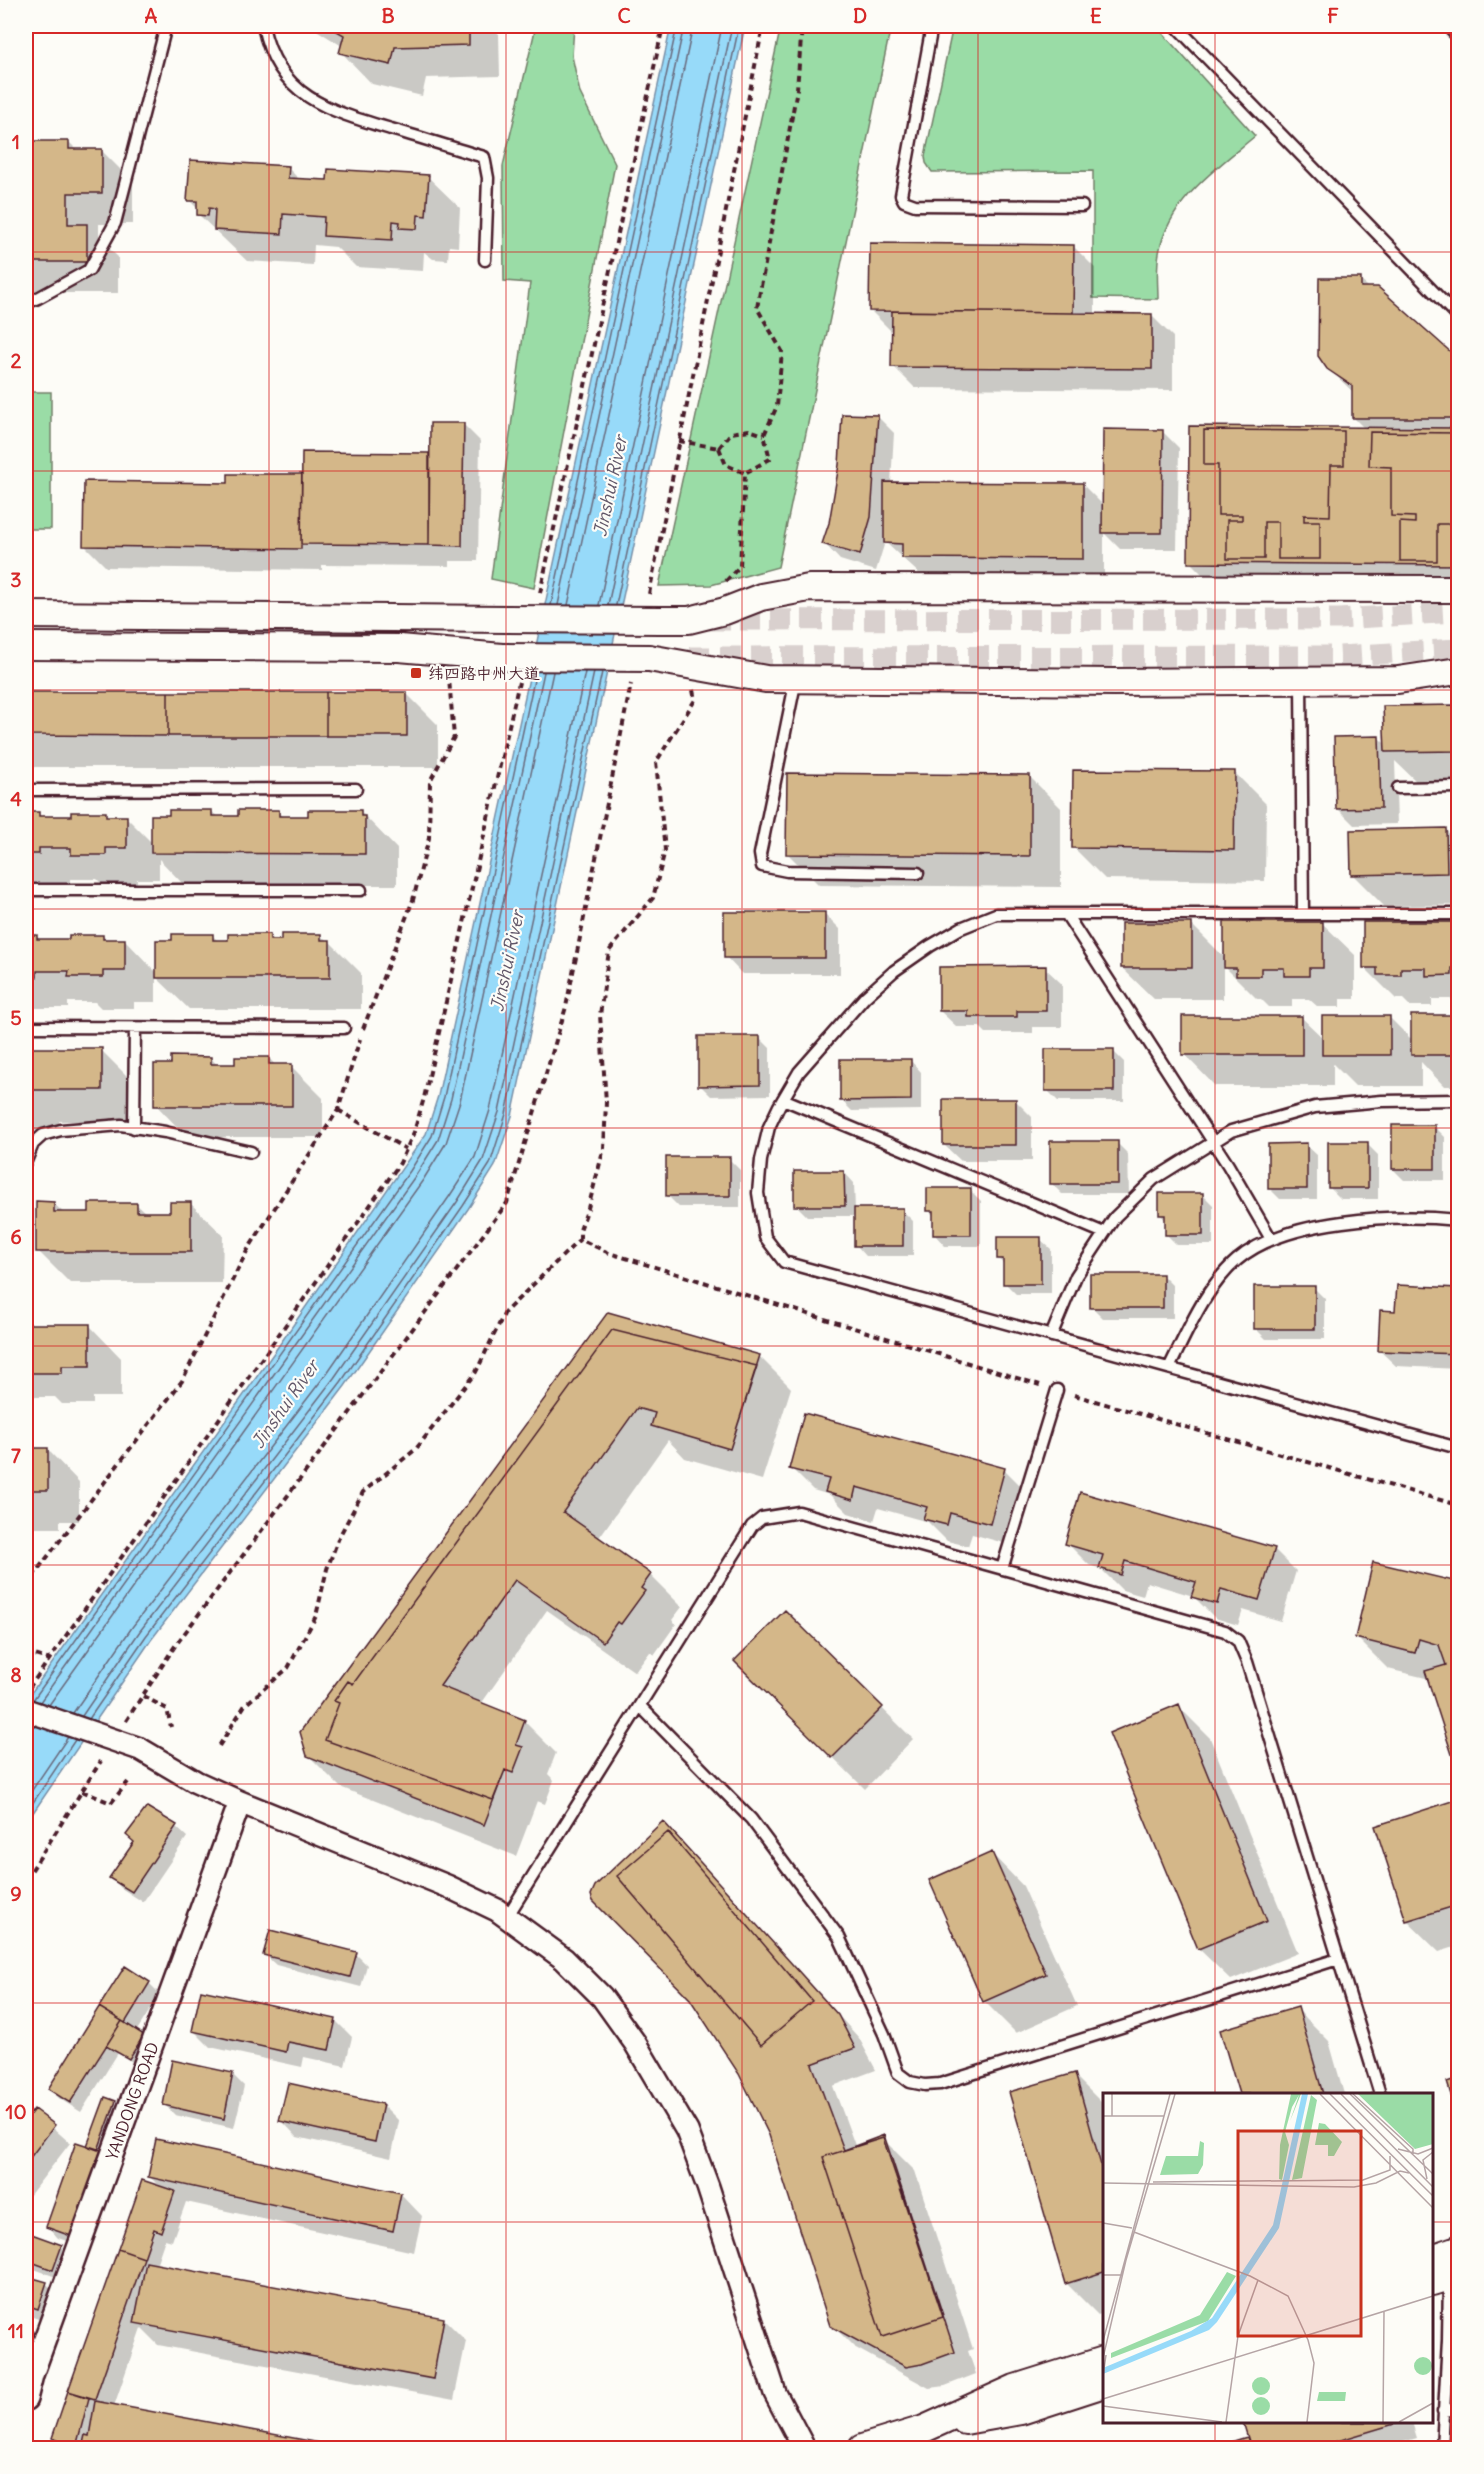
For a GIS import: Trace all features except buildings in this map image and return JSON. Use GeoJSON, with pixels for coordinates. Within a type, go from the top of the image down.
{"type":"FeatureCollection","features":[{"type":"Feature","properties":{"kind":"street"},"geometry":{"type":"LineString","coordinates":[[1455,26],[1458,29]]}},
{"type":"Feature","properties":{"kind":"street"},"geometry":{"type":"LineString","coordinates":[[26,615],[507,619],[654,611],[689,620],[725,611],[761,597],[809,588],[1458,589]]}},
{"type":"Feature","properties":{"kind":"street"},"geometry":{"type":"LineString","coordinates":[[26,646],[399,648],[447,652],[512,664],[697,667],[766,679],[1102,682],[1398,680],[1458,671]]}},
{"type":"Feature","properties":{"kind":"street"},"geometry":{"type":"LineString","coordinates":[[26,1710],[140,1749],[196,1782],[240,1802],[447,1887],[507,1917],[564,1959],[602,1997],[662,2086],[687,2131],[708,2187],[775,2393],[804,2448]]}},
{"type":"Feature","properties":{"kind":"street","name":"YANDONG ROAD"},"geometry":{"type":"LineString","coordinates":[[26,2399],[36,2363],[240,1802]]}},
{"type":"Feature","properties":{"kind":"street"},"geometry":{"type":"LineString","coordinates":[[1433,2257],[1458,2249]]}},
{"type":"Feature","properties":{"kind":"street"},"geometry":{"type":"LineString","coordinates":[[924,2429],[1015,2388],[1103,2360]]}},
{"type":"Feature","properties":{"kind":"street"},"geometry":{"type":"LineString","coordinates":[[862,2448],[924,2429],[1021,2411],[1103,2384]]}},
{"type":"Feature","properties":{"kind":"lane"},"geometry":{"type":"LineString","coordinates":[[26,303],[89,270],[115,223],[166,26]]}},
{"type":"Feature","properties":{"kind":"lane"},"geometry":{"type":"LineString","coordinates":[[263,26],[277,62],[292,84],[315,103],[345,116],[484,157],[488,178],[485,260]]}},
{"type":"Feature","properties":{"kind":"lane"},"geometry":{"type":"LineString","coordinates":[[932,26],[901,195],[904,201],[915,206],[1082,206]]}},
{"type":"Feature","properties":{"kind":"lane"},"geometry":{"type":"LineString","coordinates":[[1176,26],[1458,316]]}},
{"type":"Feature","properties":{"kind":"lane"},"geometry":{"type":"LineString","coordinates":[[796,679],[760,854],[762,866],[787,871],[918,873]]}},
{"type":"Feature","properties":{"kind":"lane"},"geometry":{"type":"LineString","coordinates":[[1301,680],[1303,914]]}},
{"type":"Feature","properties":{"kind":"lane"},"geometry":{"type":"LineString","coordinates":[[1398,788],[1458,787]]}},
{"type":"Feature","properties":{"kind":"lane"},"geometry":{"type":"LineString","coordinates":[[26,790],[356,789]]}},
{"type":"Feature","properties":{"kind":"lane"},"geometry":{"type":"LineString","coordinates":[[26,890],[361,890]]}},
{"type":"Feature","properties":{"kind":"lane"},"geometry":{"type":"LineString","coordinates":[[1458,914],[996,914],[960,928],[894,971],[865,997],[799,1072],[769,1127],[761,1160],[758,1193],[765,1237],[784,1262],[1458,1448]]}},
{"type":"Feature","properties":{"kind":"lane"},"geometry":{"type":"LineString","coordinates":[[1066,914],[1214,1142],[1271,1239]]}},
{"type":"Feature","properties":{"kind":"lane"},"geometry":{"type":"LineString","coordinates":[[26,1027],[344,1028]]}},
{"type":"Feature","properties":{"kind":"lane"},"geometry":{"type":"LineString","coordinates":[[134,1128],[135,1028]]}},
{"type":"Feature","properties":{"kind":"lane"},"geometry":{"type":"LineString","coordinates":[[783,1099],[1104,1233]]}},
{"type":"Feature","properties":{"kind":"lane"},"geometry":{"type":"LineString","coordinates":[[1051,1336],[1076,1276],[1115,1217],[1154,1179],[1231,1131],[1315,1107],[1382,1101],[1458,1100]]}},
{"type":"Feature","properties":{"kind":"lane"},"geometry":{"type":"LineString","coordinates":[[26,1161],[29,1140],[61,1130],[121,1125],[165,1132],[251,1152]]}},
{"type":"Feature","properties":{"kind":"lane"},"geometry":{"type":"LineString","coordinates":[[1168,1368],[1205,1298],[1236,1261],[1260,1243],[1299,1230],[1340,1222],[1418,1218],[1458,1220]]}},
{"type":"Feature","properties":{"kind":"lane"},"geometry":{"type":"LineString","coordinates":[[1002,1569],[1057,1390]]}},
{"type":"Feature","properties":{"kind":"lane"},"geometry":{"type":"LineString","coordinates":[[507,1917],[752,1526],[762,1518],[799,1512],[1225,1631],[1238,1641],[1247,1662],[1380,2093]]}},
{"type":"Feature","properties":{"kind":"lane"},"geometry":{"type":"LineString","coordinates":[[640,1706],[751,1819],[839,1937],[884,2034],[898,2073],[910,2082],[925,2085],[940,2084],[1338,1959]]}},
{"type":"Feature","properties":{"kind":"lane"},"geometry":{"type":"LineString","coordinates":[[1442,2448],[1448,2340],[1446,2278]]}},
{"type":"Feature","properties":{"kind":"lane"},"geometry":{"type":"LineString","coordinates":[[1443,2410],[1458,2409]]}},
{"type":"Feature","properties":{"kind":"path"},"geometry":{"type":"LineString","coordinates":[[537,602],[663,26]]}},
{"type":"Feature","properties":{"kind":"path"},"geometry":{"type":"LineString","coordinates":[[654,611],[680,441],[763,26]]}},
{"type":"Feature","properties":{"kind":"path"},"geometry":{"type":"LineString","coordinates":[[745,473],[770,459],[764,435],[777,406],[782,351],[757,308],[797,89],[802,26]]}},
{"type":"Feature","properties":{"kind":"path"},"geometry":{"type":"LineString","coordinates":[[718,448],[731,433],[748,430],[764,435]]}},
{"type":"Feature","properties":{"kind":"path"},"geometry":{"type":"LineString","coordinates":[[680,441],[718,448]]}},
{"type":"Feature","properties":{"kind":"path"},"geometry":{"type":"LineString","coordinates":[[718,448],[726,465],[745,473]]}},
{"type":"Feature","properties":{"kind":"path"},"geometry":{"type":"LineString","coordinates":[[725,582],[740,566],[745,473]]}},
{"type":"Feature","properties":{"kind":"path"},"geometry":{"type":"LineString","coordinates":[[26,1585],[182,1381],[247,1251],[338,1110],[370,1005],[413,900],[429,838],[430,781],[454,737],[447,652]]}},
{"type":"Feature","properties":{"kind":"path"},"geometry":{"type":"LineString","coordinates":[[26,1693],[400,1163],[424,1098],[512,664]]}},
{"type":"Feature","properties":{"kind":"path"},"geometry":{"type":"LineString","coordinates":[[124,1724],[175,1646],[507,1203],[566,1007],[641,665]]}},
{"type":"Feature","properties":{"kind":"path"},"geometry":{"type":"LineString","coordinates":[[219,1746],[245,1705],[288,1668],[316,1616],[327,1569],[339,1537],[363,1492],[416,1449],[476,1372],[506,1312],[580,1239],[580,1230],[604,1148],[606,1102],[600,1015],[609,951],[653,898],[665,850],[656,762],[695,700],[692,686],[697,667]]}},
{"type":"Feature","properties":{"kind":"path"},"geometry":{"type":"LineString","coordinates":[[338,1110],[406,1149]]}},
{"type":"Feature","properties":{"kind":"path"},"geometry":{"type":"LineString","coordinates":[[580,1239],[609,1253],[1057,1390],[1458,1505]]}},
{"type":"Feature","properties":{"kind":"path"},"geometry":{"type":"LineString","coordinates":[[26,1652],[50,1660]]}},
{"type":"Feature","properties":{"kind":"path"},"geometry":{"type":"LineString","coordinates":[[143,1696],[167,1709],[171,1727]]}},
{"type":"Feature","properties":{"kind":"path"},"geometry":{"type":"LineString","coordinates":[[26,1879],[106,1753]]}},
{"type":"Feature","properties":{"kind":"path"},"geometry":{"type":"LineString","coordinates":[[82,1791],[111,1803],[128,1782]]}},
{"type":"Feature","properties":{"kind":"green space"},"geometry":{"type":"Polygon","coordinates":[[[536,26],[574,26],[572,56],[580,93],[615,164],[534,588],[491,579],[530,283],[504,281],[503,166],[536,26]]]}},
{"type":"Feature","properties":{"kind":"green space"},"geometry":{"type":"Polygon","coordinates":[[[781,26],[891,26],[778,567],[711,585],[659,586],[781,26]]]}},
{"type":"Feature","properties":{"kind":"green space"},"geometry":{"type":"Polygon","coordinates":[[[953,26],[1156,26],[1255,136],[1196,187],[1173,217],[1164,234],[1159,253],[1158,299],[1093,298],[1093,171],[932,172],[926,163],[925,156],[953,26]]]}},
{"type":"Feature","properties":{"kind":"green space"},"geometry":{"type":"Polygon","coordinates":[[[26,392],[51,392],[51,529],[26,529],[26,392]]]}},
{"type":"Feature","properties":{"kind":"water","name":"Jinshui River"},"geometry":{"type":"Polygon","coordinates":[[[671,26],[745,26],[512,1116],[495,1166],[468,1209],[345,1386],[151,1640],[26,1823],[26,1700],[273,1354],[426,1134],[438,1096],[671,26]]]}},
{"type":"Feature","properties":{"kind":"tunnel"},"geometry":{"type":"LineString","coordinates":[[709,620],[1339,619],[1458,612]]}},
{"type":"Feature","properties":{"kind":"tunnel"},"geometry":{"type":"LineString","coordinates":[[689,657],[1340,656],[1458,649]]}},
{"type":"Feature","properties":{"kind":"place","name":"纬四路中州大道"},"geometry":{"type":"Point","coordinates":[416,673]}}]}
